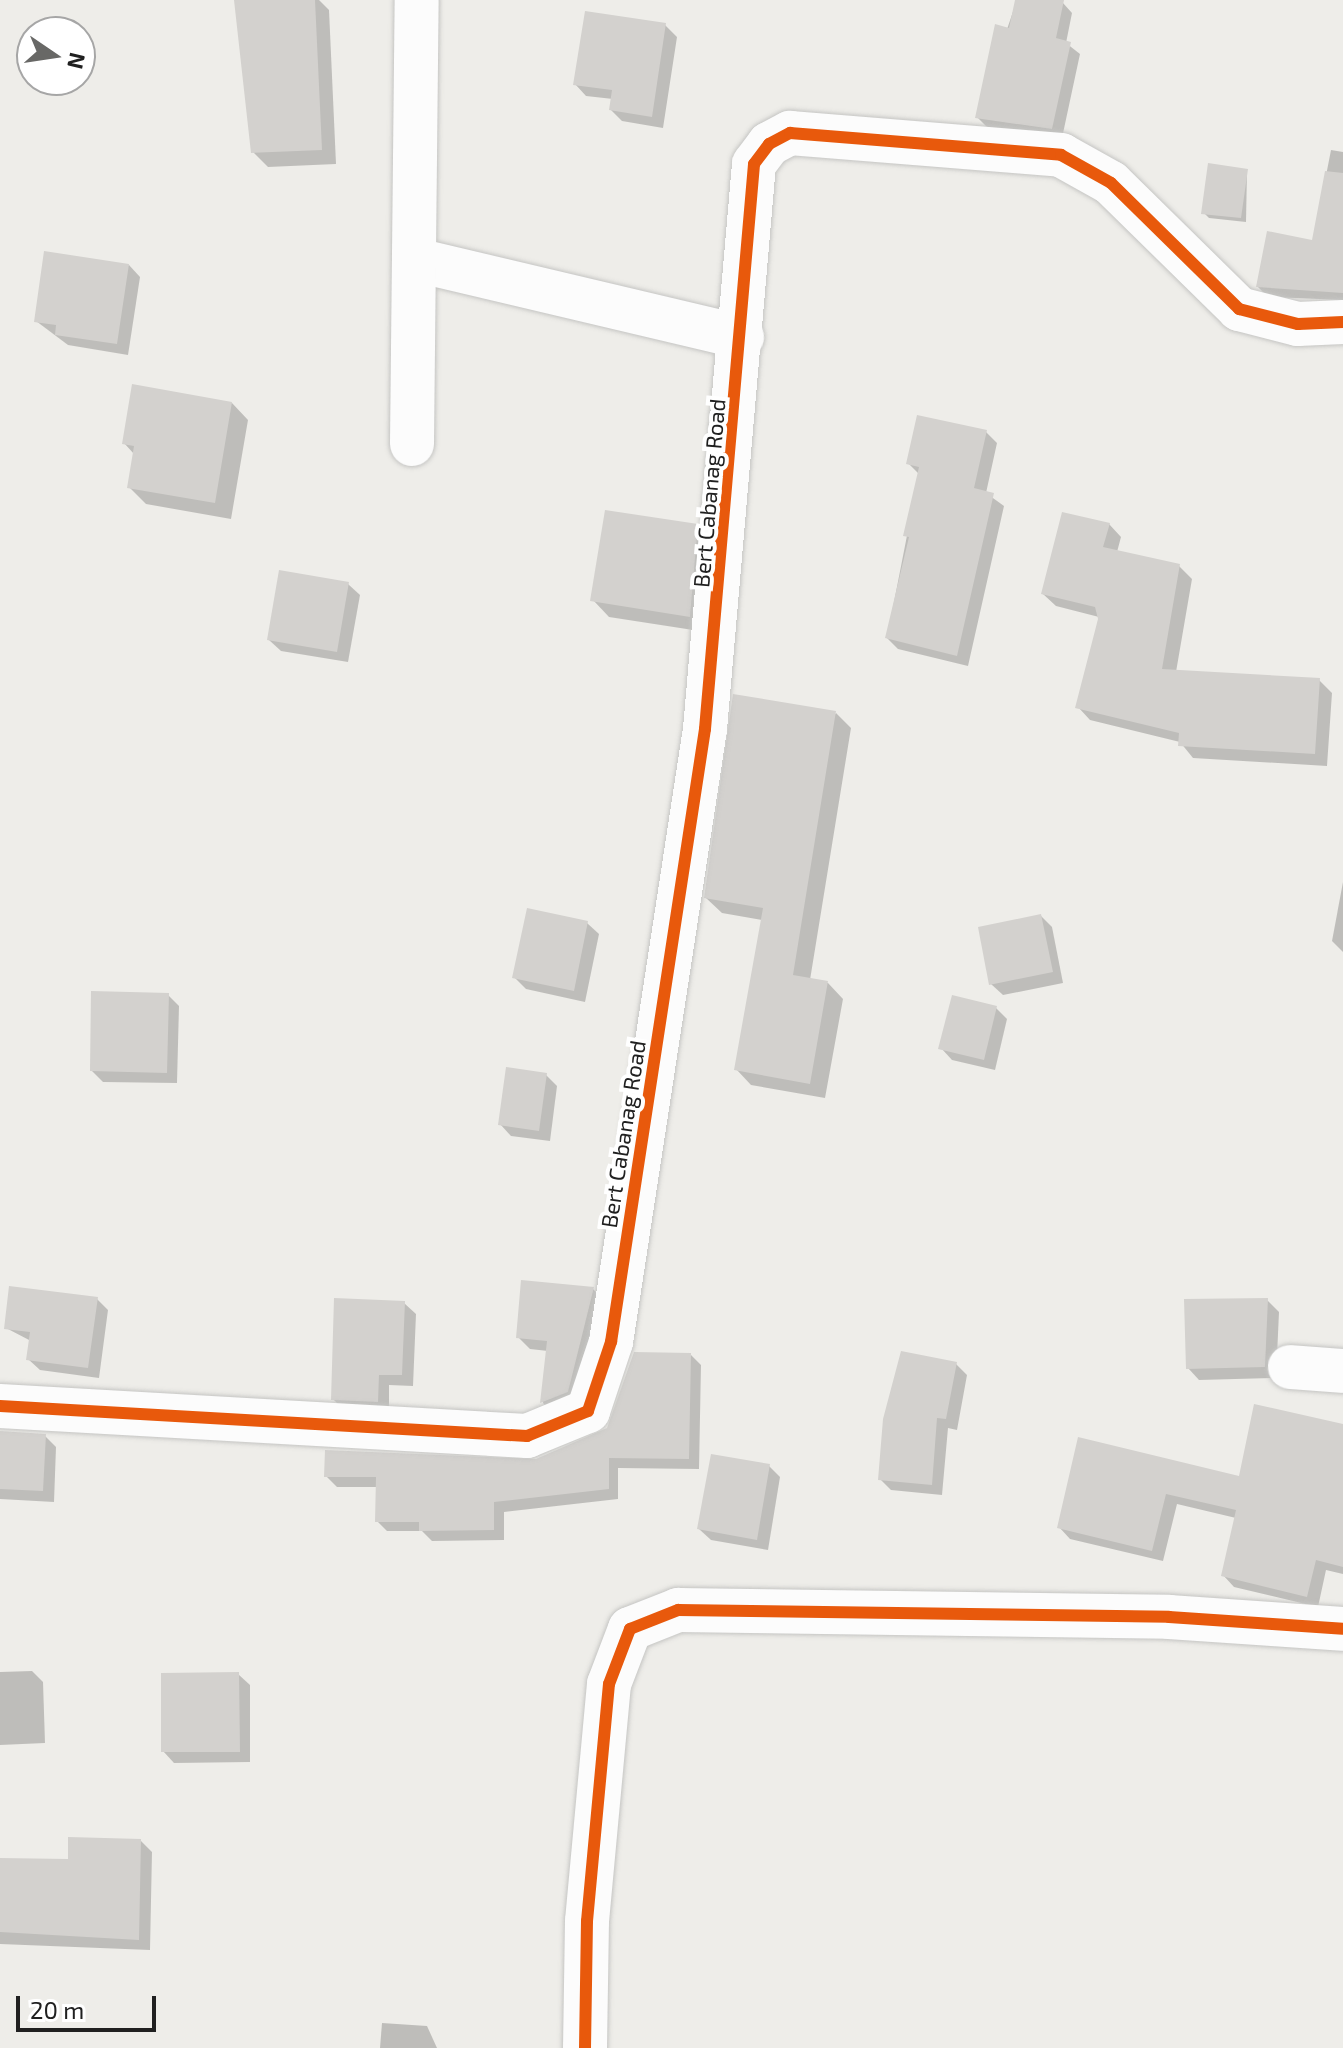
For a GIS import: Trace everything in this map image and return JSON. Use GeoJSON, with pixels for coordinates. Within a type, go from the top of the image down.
{"type":"FeatureCollection","features":[{"type":"Feature","properties":{"kind":"street"},"geometry":{"type":"LineString","coordinates":[[412,444],[417,0]]}},
{"type":"Feature","properties":{"kind":"street","name":"Bert Cabanag Road"},"geometry":{"type":"LineString","coordinates":[[0,1406],[527,1436],[588,1411],[611,1342],[705,729],[742,337],[754,164],[769,144],[790,133],[1061,155],[1111,183],[1239,309],[1298,324],[1343,322]]}},
{"type":"Feature","properties":{"kind":"street"},"geometry":{"type":"LineString","coordinates":[[416,260],[742,337]]}},
{"type":"Feature","properties":{"kind":"street"},"geometry":{"type":"LineString","coordinates":[[1290,1367],[1343,1371]]}},
{"type":"Feature","properties":{"kind":"street"},"geometry":{"type":"LineString","coordinates":[[585,2048],[587,1921],[609,1684],[630,1629],[678,1610],[1169,1617],[1343,1629]]}},
{"type":"Feature","properties":{"kind":"building"},"geometry":{"type":"Polygon","coordinates":[[[234,0],[315,0],[322,150],[251,153],[234,0]]]}},
{"type":"Feature","properties":{"kind":"building"},"geometry":{"type":"Polygon","coordinates":[[[1015,0],[1064,0],[1056,38],[1071,42],[1052,129],[975,118],[995,24],[1009,28],[1015,0]]]}},
{"type":"Feature","properties":{"kind":"building"},"geometry":{"type":"Polygon","coordinates":[[[585,11],[666,23],[652,117],[609,110],[612,90],[573,85],[585,11]]]}},
{"type":"Feature","properties":{"kind":"building"},"geometry":{"type":"Polygon","coordinates":[[[1208,163],[1248,169],[1241,218],[1201,214],[1208,163]]]}},
{"type":"Feature","properties":{"kind":"building"},"geometry":{"type":"Polygon","coordinates":[[[1325,171],[1343,173],[1343,293],[1256,287],[1267,231],[1312,240],[1325,171]]]}},
{"type":"Feature","properties":{"kind":"building"},"geometry":{"type":"Polygon","coordinates":[[[44,251],[129,264],[117,344],[55,335],[56,325],[34,322],[44,251]]]}},
{"type":"Feature","properties":{"kind":"building"},"geometry":{"type":"Polygon","coordinates":[[[132,384],[232,402],[215,503],[127,488],[134,446],[122,444],[132,384]]]}},
{"type":"Feature","properties":{"kind":"building"},"geometry":{"type":"Polygon","coordinates":[[[917,415],[987,430],[974,488],[994,493],[957,656],[885,638],[909,537],[903,536],[919,467],[906,464],[917,415]]]}},
{"type":"Feature","properties":{"kind":"building"},"geometry":{"type":"Polygon","coordinates":[[[605,510],[698,524],[690,617],[590,601],[605,510]]]}},
{"type":"Feature","properties":{"kind":"building"},"geometry":{"type":"Polygon","coordinates":[[[1062,512],[1110,523],[1103,547],[1180,564],[1162,669],[1320,678],[1315,754],[1178,746],[1179,733],[1075,708],[1098,619],[1095,607],[1041,594],[1062,512]]]}},
{"type":"Feature","properties":{"kind":"building"},"geometry":{"type":"Polygon","coordinates":[[[279,570],[349,582],[337,652],[267,640],[279,570]]]}},
{"type":"Feature","properties":{"kind":"building"},"geometry":{"type":"Polygon","coordinates":[[[733,694],[836,711],[793,975],[828,981],[810,1084],[734,1070],[763,908],[704,898],[733,694]]]}},
{"type":"Feature","properties":{"kind":"building"},"geometry":{"type":"Polygon","coordinates":[[[527,908],[588,921],[574,991],[512,978],[527,908]]]}},
{"type":"Feature","properties":{"kind":"building"},"geometry":{"type":"Polygon","coordinates":[[[1041,914],[1053,972],[989,985],[978,927],[1041,914]]]}},
{"type":"Feature","properties":{"kind":"building"},"geometry":{"type":"Polygon","coordinates":[[[91,991],[169,993],[167,1073],[90,1071],[91,991]]]}},
{"type":"Feature","properties":{"kind":"building"},"geometry":{"type":"Polygon","coordinates":[[[952,995],[997,1006],[984,1060],[938,1049],[952,995]]]}},
{"type":"Feature","properties":{"kind":"building"},"geometry":{"type":"Polygon","coordinates":[[[506,1067],[547,1073],[539,1131],[498,1125],[506,1067]]]}},
{"type":"Feature","properties":{"kind":"building"},"geometry":{"type":"Polygon","coordinates":[[[521,1280],[594,1287],[568,1392],[540,1403],[547,1341],[516,1338],[521,1280]]]}},
{"type":"Feature","properties":{"kind":"building"},"geometry":{"type":"Polygon","coordinates":[[[9,1286],[98,1297],[88,1368],[26,1360],[30,1332],[4,1329],[9,1286]]]}},
{"type":"Feature","properties":{"kind":"building"},"geometry":{"type":"Polygon","coordinates":[[[334,1298],[405,1301],[402,1375],[379,1375],[378,1402],[331,1400],[334,1298]]]}},
{"type":"Feature","properties":{"kind":"building"},"geometry":{"type":"Polygon","coordinates":[[[1268,1298],[1265,1367],[1186,1369],[1184,1299],[1268,1298]]]}},
{"type":"Feature","properties":{"kind":"building"},"geometry":{"type":"Polygon","coordinates":[[[901,1351],[957,1362],[946,1419],[937,1418],[932,1485],[878,1480],[883,1419],[901,1351]]]}},
{"type":"Feature","properties":{"kind":"building"},"geometry":{"type":"Polygon","coordinates":[[[634,1352],[691,1353],[689,1459],[609,1458],[609,1489],[494,1502],[494,1530],[419,1531],[419,1522],[375,1522],[376,1477],[324,1477],[325,1450],[536,1459],[607,1428],[634,1352]]]}},
{"type":"Feature","properties":{"kind":"building"},"geometry":{"type":"Polygon","coordinates":[[[1254,1404],[1343,1424],[1343,1567],[1316,1560],[1307,1597],[1221,1576],[1236,1510],[1166,1494],[1152,1551],[1057,1528],[1078,1437],[1239,1476],[1254,1404]]]}},
{"type":"Feature","properties":{"kind":"building"},"geometry":{"type":"Polygon","coordinates":[[[0,1431],[46,1434],[43,1491],[0,1489],[0,1431]]]}},
{"type":"Feature","properties":{"kind":"building"},"geometry":{"type":"Polygon","coordinates":[[[711,1454],[770,1464],[757,1540],[697,1529],[711,1454]]]}},
{"type":"Feature","properties":{"kind":"building"},"geometry":{"type":"Polygon","coordinates":[[[239,1672],[240,1752],[161,1752],[161,1673],[239,1672]]]}},
{"type":"Feature","properties":{"kind":"building"},"geometry":{"type":"Polygon","coordinates":[[[68,1837],[141,1839],[139,1940],[0,1932],[0,1858],[68,1859],[68,1837]]]}},
{"type":"Feature","properties":{"kind":"cycle path"},"geometry":{"type":"LineString","coordinates":[[0,1406],[527,1436],[588,1411],[611,1342],[705,729],[754,164],[769,144],[790,133],[1061,155],[1111,183],[1239,309],[1298,324],[1343,322]]}},
{"type":"Feature","properties":{"kind":"cycle path"},"geometry":{"type":"LineString","coordinates":[[585,2048],[587,1921],[609,1684],[630,1629],[678,1610],[1169,1617],[1343,1629]]}}]}
